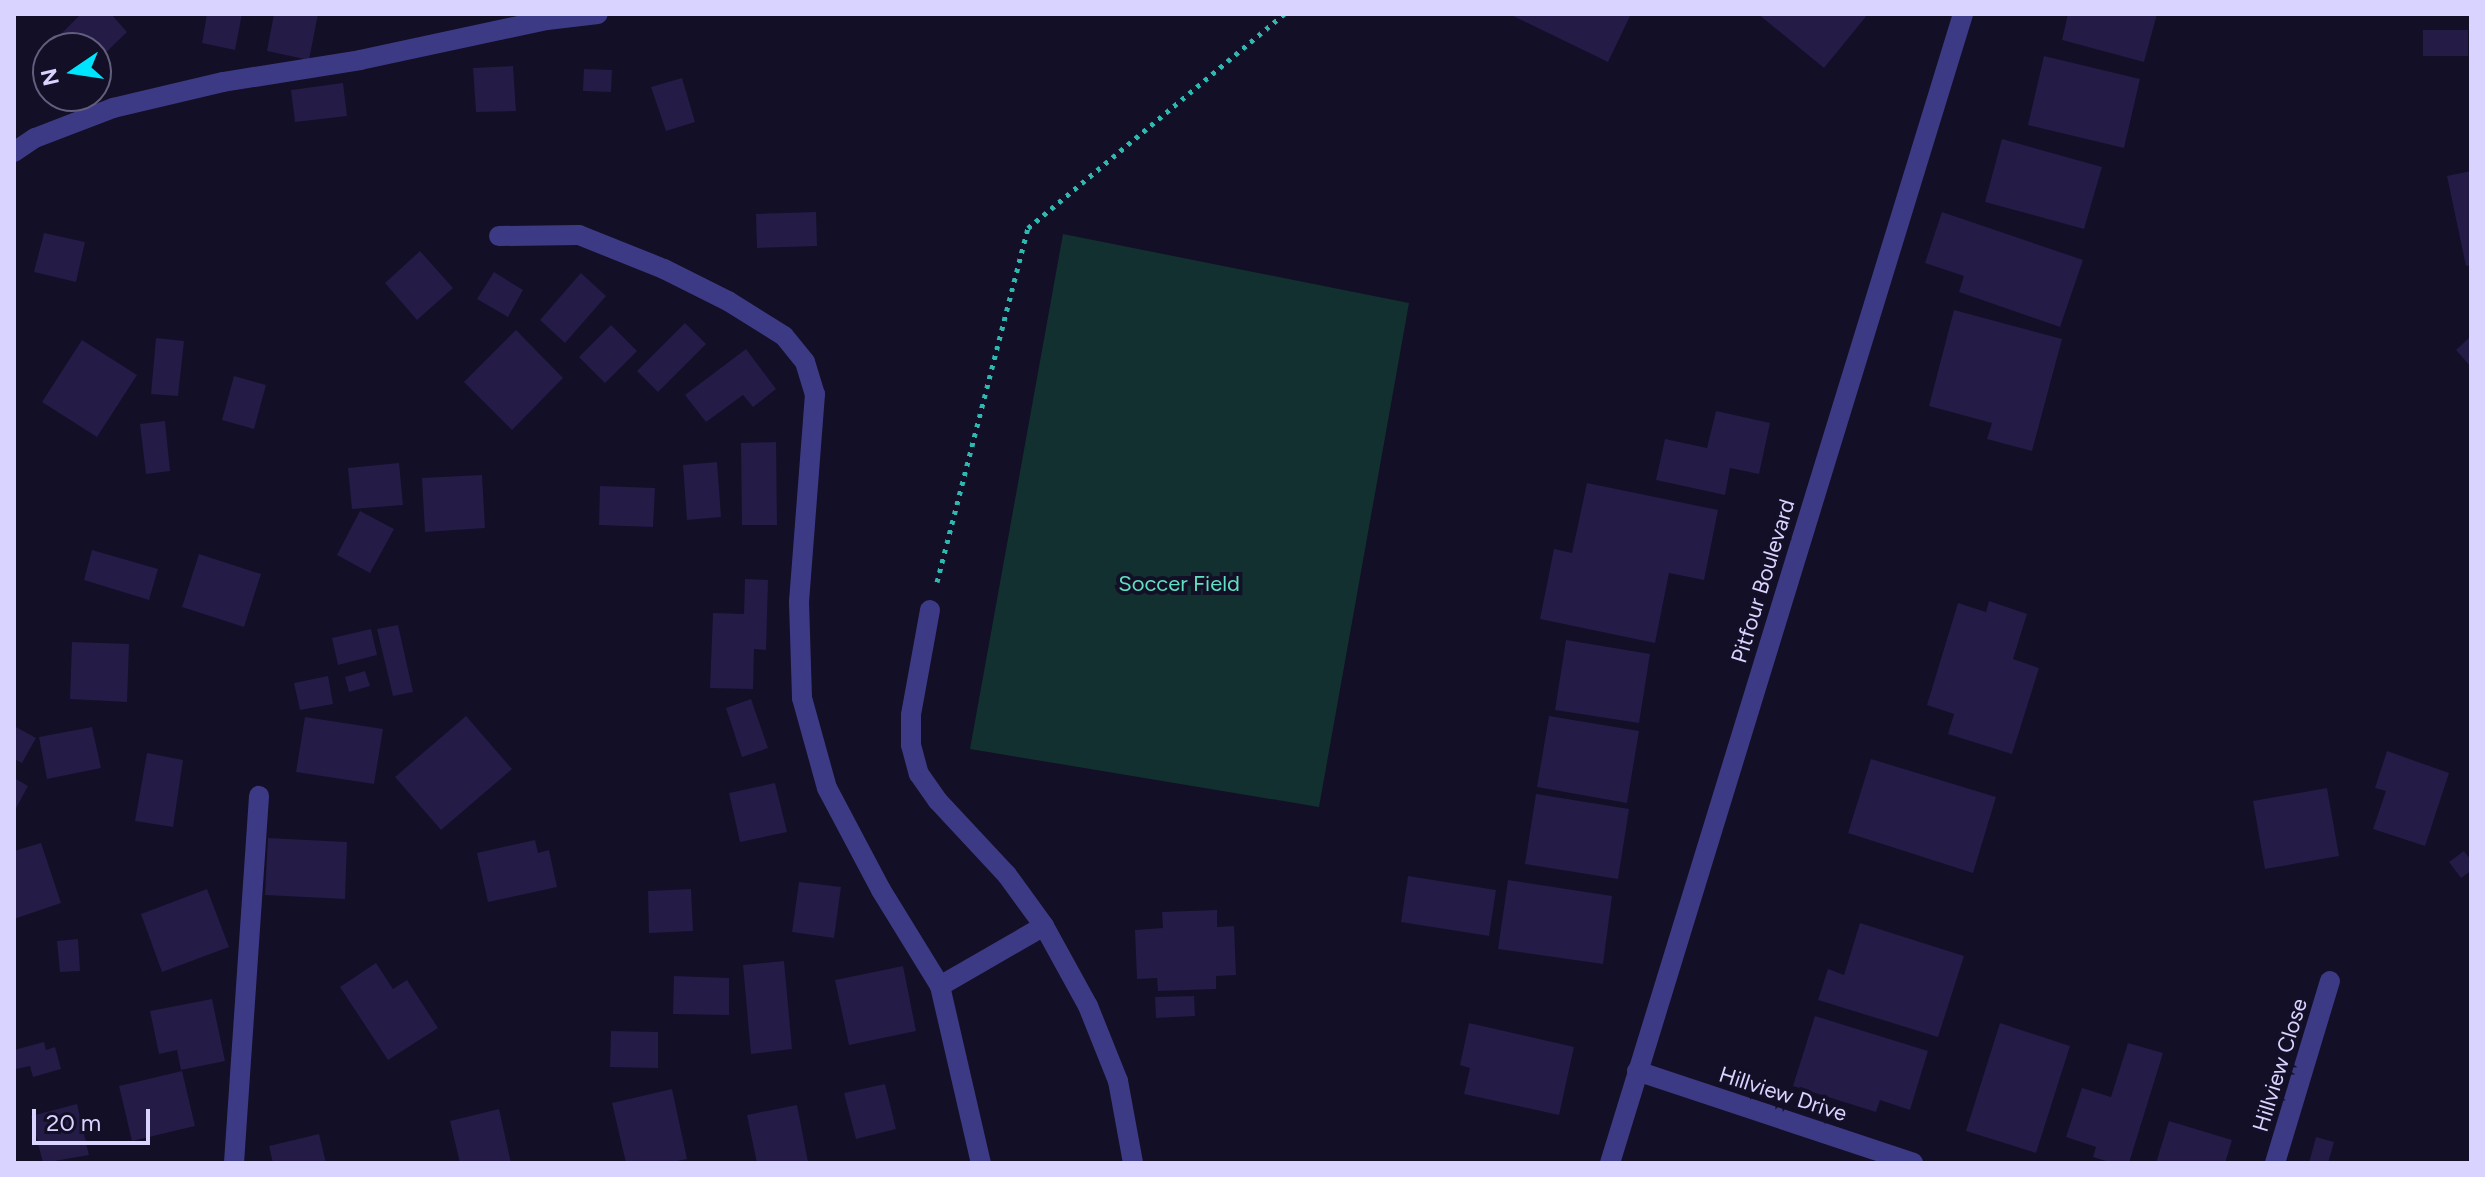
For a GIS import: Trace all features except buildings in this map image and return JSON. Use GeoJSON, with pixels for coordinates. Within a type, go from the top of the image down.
{"type":"FeatureCollection","features":[{"type":"Feature","properties":{"kind":"street"},"geometry":{"type":"LineString","coordinates":[[14,152],[35,138],[113,108],[223,82],[360,60],[547,20],[598,14]]}},
{"type":"Feature","properties":{"kind":"street","name":"Pitfour Boulevard"},"geometry":{"type":"LineString","coordinates":[[1610,1163],[1963,14]]}},
{"type":"Feature","properties":{"kind":"street"},"geometry":{"type":"LineString","coordinates":[[499,236],[579,235],[664,269],[728,301],[784,336],[805,362],[815,394],[799,602],[802,698],[827,788],[881,890],[940,986],[981,1163]]}},
{"type":"Feature","properties":{"kind":"street"},"geometry":{"type":"LineString","coordinates":[[930,610],[911,715],[911,745],[919,774],[938,801],[1007,875],[1044,926],[1088,1006],[1118,1081],[1133,1163]]}},
{"type":"Feature","properties":{"kind":"street"},"geometry":{"type":"LineString","coordinates":[[234,1163],[259,796]]}},
{"type":"Feature","properties":{"kind":"street"},"geometry":{"type":"LineString","coordinates":[[940,986],[1044,926]]}},
{"type":"Feature","properties":{"kind":"street","name":"Hillview Close"},"geometry":{"type":"LineString","coordinates":[[2275,1163],[2330,981]]}},
{"type":"Feature","properties":{"kind":"street","name":"Hillview Drive"},"geometry":{"type":"LineString","coordinates":[[1637,1071],[1913,1163]]}},
{"type":"Feature","properties":{"kind":"path"},"geometry":{"type":"LineString","coordinates":[[930,610],[1028,228],[1284,14]]}},
{"type":"Feature","properties":{"kind":"green space","name":"Soccer Field"},"geometry":{"type":"Polygon","coordinates":[[[1063,234],[1409,303],[1319,807],[970,749],[1063,234]]]}}]}
